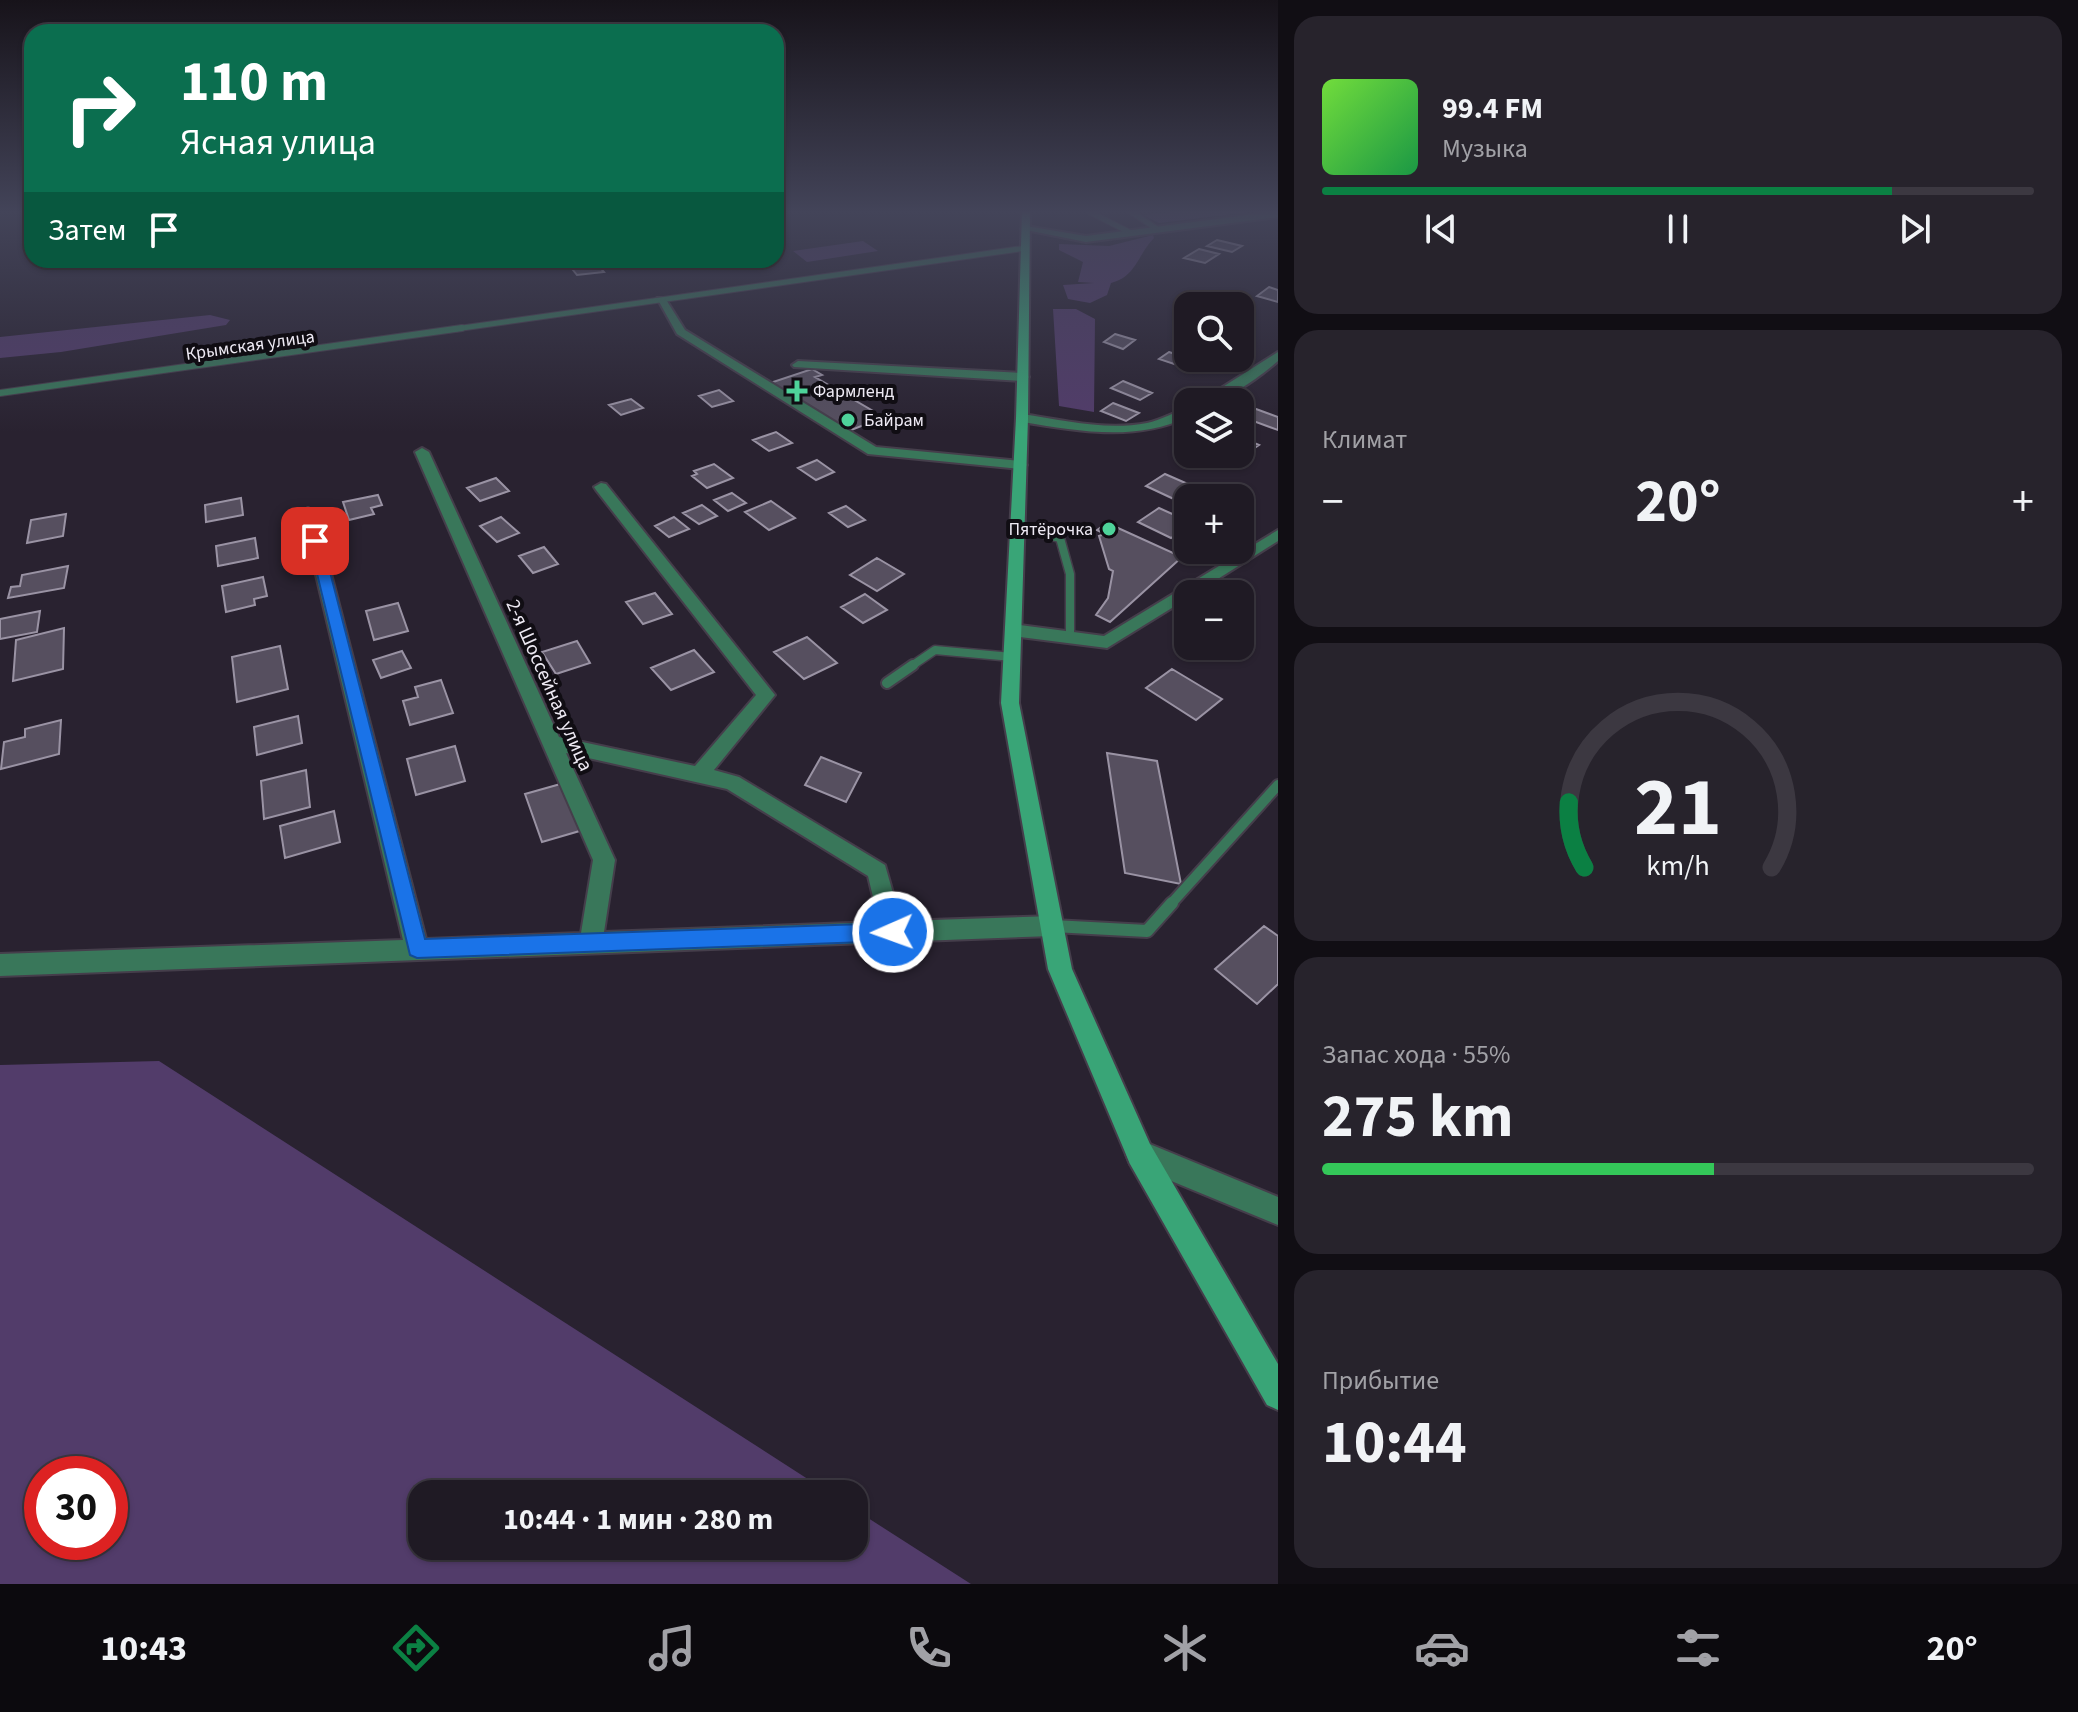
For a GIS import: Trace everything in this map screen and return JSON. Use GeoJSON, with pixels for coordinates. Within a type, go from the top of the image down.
{"type":"FeatureCollection","features":[{"type":"Feature","properties":{"kind":"main road"},"geometry":{"type":"LineString","coordinates":[[1025,285],[1010,703],[1060,969],[1140,1154],[1278,1394]]}},
{"type":"Feature","properties":{"kind":"street"},"geometry":{"type":"LineString","coordinates":[[661,300],[681,332],[873,451],[1020,465]]}},
{"type":"Feature","properties":{"kind":"street"},"geometry":{"type":"LineString","coordinates":[[1229,388],[1259,371],[1278,355]]}},
{"type":"Feature","properties":{"kind":"street"},"geometry":{"type":"LineString","coordinates":[[798,365],[1023,377]]}},
{"type":"Feature","properties":{"kind":"street"},"geometry":{"type":"LineString","coordinates":[[1022,418],[1121,431],[1167,424],[1174,420]]}},
{"type":"Feature","properties":{"kind":"street","name":"2-я Шоссейная улица"},"geometry":{"type":"LineString","coordinates":[[422,452],[604,860],[591,942]]}},
{"type":"Feature","properties":{"kind":"street"},"geometry":{"type":"LineString","coordinates":[[601,487],[766,695],[699,775]]}},
{"type":"Feature","properties":{"kind":"street"},"geometry":{"type":"LineString","coordinates":[[308,512],[417,949]]}},
{"type":"Feature","properties":{"kind":"street"},"geometry":{"type":"LineString","coordinates":[[1013,630],[1107,642],[1278,534]]}},
{"type":"Feature","properties":{"kind":"street"},"geometry":{"type":"LineString","coordinates":[[552,743],[732,782],[877,871],[893,932]]}},
{"type":"Feature","properties":{"kind":"street"},"geometry":{"type":"LineString","coordinates":[[0,965],[1052,926]]}},
{"type":"Feature","properties":{"kind":"street"},"geometry":{"type":"LineString","coordinates":[[1140,1154],[1278,1211]]}},
{"type":"Feature","properties":{"kind":"lane","name":"Крымская улица"},"geometry":{"type":"LineString","coordinates":[[0,393],[661,300],[739,285]]}},
{"type":"Feature","properties":{"kind":"lane"},"geometry":{"type":"LineString","coordinates":[[1017,527],[1060,538],[1064,546],[1072,578],[1070,637]]}},
{"type":"Feature","properties":{"kind":"lane"},"geometry":{"type":"LineString","coordinates":[[887,683],[935,650],[1012,657]]}},
{"type":"Feature","properties":{"kind":"lane"},"geometry":{"type":"LineString","coordinates":[[1052,926],[1147,931],[1278,785]]}},
{"type":"Feature","properties":{"kind":"shaded area"},"geometry":{"type":"Polygon","coordinates":[[[1063,285],[1110,285],[1107,295],[1090,303],[1068,299],[1063,285]]]}},
{"type":"Feature","properties":{"kind":"shaded area"},"geometry":{"type":"Polygon","coordinates":[[[1053,309],[1076,309],[1095,319],[1094,412],[1059,406],[1053,309]]]}},
{"type":"Feature","properties":{"kind":"shaded area"},"geometry":{"type":"Polygon","coordinates":[[[210,315],[230,320],[226,325],[61,352],[0,358],[0,337],[210,315]]]}},
{"type":"Feature","properties":{"kind":"shaded area"},"geometry":{"type":"Polygon","coordinates":[[[159,1061],[809,1480],[408,1480],[408,1560],[868,1560],[868,1518],[971,1584],[0,1584],[0,1065],[159,1061]]]}},
{"type":"Feature","properties":{"kind":"building"},"geometry":{"type":"Polygon","coordinates":[[[1269,287],[1278,290],[1278,302],[1257,296],[1269,287]]]}},
{"type":"Feature","properties":{"kind":"building"},"geometry":{"type":"Polygon","coordinates":[[[1115,334],[1135,340],[1123,349],[1104,342],[1115,334]]]}},
{"type":"Feature","properties":{"kind":"building"},"geometry":{"type":"Polygon","coordinates":[[[1169,352],[1174,354],[1174,364],[1159,359],[1169,352]]]}},
{"type":"Feature","properties":{"kind":"building"},"geometry":{"type":"Polygon","coordinates":[[[812,369],[822,375],[815,377],[873,411],[869,423],[849,431],[770,383],[812,369]]]}},
{"type":"Feature","properties":{"kind":"building"},"geometry":{"type":"Polygon","coordinates":[[[1123,381],[1152,393],[1140,400],[1111,388],[1123,381]]]}},
{"type":"Feature","properties":{"kind":"building"},"geometry":{"type":"Polygon","coordinates":[[[719,390],[733,401],[712,407],[699,396],[719,390]]]}},
{"type":"Feature","properties":{"kind":"building"},"geometry":{"type":"Polygon","coordinates":[[[631,399],[643,408],[621,415],[609,405],[631,399]]]}},
{"type":"Feature","properties":{"kind":"building"},"geometry":{"type":"Polygon","coordinates":[[[1113,403],[1139,413],[1126,421],[1101,411],[1113,403]]]}},
{"type":"Feature","properties":{"kind":"building"},"geometry":{"type":"Polygon","coordinates":[[[1254,411],[1278,417],[1278,430],[1254,421],[1254,411]]]}},
{"type":"Feature","properties":{"kind":"building"},"geometry":{"type":"Polygon","coordinates":[[[776,432],[792,443],[769,451],[753,440],[776,432]]]}},
{"type":"Feature","properties":{"kind":"building"},"geometry":{"type":"Polygon","coordinates":[[[817,460],[834,472],[816,480],[798,468],[817,460]]]}},
{"type":"Feature","properties":{"kind":"building"},"geometry":{"type":"Polygon","coordinates":[[[714,464],[733,478],[707,488],[692,476],[697,474],[694,471],[714,464]]]}},
{"type":"Feature","properties":{"kind":"building"},"geometry":{"type":"Polygon","coordinates":[[[1165,474],[1188,484],[1174,484],[1174,499],[1146,486],[1165,474]]]}},
{"type":"Feature","properties":{"kind":"building"},"geometry":{"type":"Polygon","coordinates":[[[496,478],[509,491],[480,501],[467,488],[496,478]]]}},
{"type":"Feature","properties":{"kind":"building"},"geometry":{"type":"Polygon","coordinates":[[[732,493],[746,503],[728,511],[714,500],[732,493]]]}},
{"type":"Feature","properties":{"kind":"building"},"geometry":{"type":"Polygon","coordinates":[[[378,495],[382,505],[371,508],[374,514],[349,520],[343,502],[378,495]]]}},
{"type":"Feature","properties":{"kind":"building"},"geometry":{"type":"Polygon","coordinates":[[[241,498],[243,515],[206,522],[205,505],[241,498]]]}},
{"type":"Feature","properties":{"kind":"building"},"geometry":{"type":"Polygon","coordinates":[[[771,501],[795,518],[769,530],[745,512],[771,501]]]}},
{"type":"Feature","properties":{"kind":"building"},"geometry":{"type":"Polygon","coordinates":[[[702,505],[717,516],[699,524],[683,513],[702,505]]]}},
{"type":"Feature","properties":{"kind":"building"},"geometry":{"type":"Polygon","coordinates":[[[846,506],[865,520],[848,527],[829,513],[846,506]]]}},
{"type":"Feature","properties":{"kind":"building"},"geometry":{"type":"Polygon","coordinates":[[[1159,508],[1174,515],[1174,536],[1171,538],[1138,522],[1159,508]]]}},
{"type":"Feature","properties":{"kind":"building"},"geometry":{"type":"Polygon","coordinates":[[[66,514],[63,536],[27,543],[31,520],[66,514]]]}},
{"type":"Feature","properties":{"kind":"building"},"geometry":{"type":"Polygon","coordinates":[[[501,517],[519,533],[497,542],[480,526],[501,517]]]}},
{"type":"Feature","properties":{"kind":"building"},"geometry":{"type":"Polygon","coordinates":[[[674,517],[689,529],[669,537],[655,526],[674,517]]]}},
{"type":"Feature","properties":{"kind":"building"},"geometry":{"type":"Polygon","coordinates":[[[1107,523],[1174,553],[1174,564],[1110,622],[1096,615],[1108,598],[1113,571],[1109,569],[1099,536],[1105,534],[1097,530],[1107,523]]]}},
{"type":"Feature","properties":{"kind":"building"},"geometry":{"type":"Polygon","coordinates":[[[255,538],[258,558],[218,566],[216,546],[255,538]]]}},
{"type":"Feature","properties":{"kind":"building"},"geometry":{"type":"Polygon","coordinates":[[[544,547],[558,564],[533,573],[519,556],[544,547]]]}},
{"type":"Feature","properties":{"kind":"building"},"geometry":{"type":"Polygon","coordinates":[[[877,558],[904,574],[877,591],[850,575],[877,558]]]}},
{"type":"Feature","properties":{"kind":"building"},"geometry":{"type":"Polygon","coordinates":[[[68,566],[64,588],[8,598],[11,587],[20,586],[22,575],[68,566]]]}},
{"type":"Feature","properties":{"kind":"building"},"geometry":{"type":"Polygon","coordinates":[[[263,577],[267,596],[254,599],[255,605],[226,612],[222,586],[263,577]]]}},
{"type":"Feature","properties":{"kind":"building"},"geometry":{"type":"Polygon","coordinates":[[[655,593],[672,614],[643,624],[626,602],[655,593]]]}},
{"type":"Feature","properties":{"kind":"building"},"geometry":{"type":"Polygon","coordinates":[[[865,594],[887,610],[863,623],[841,607],[865,594]]]}},
{"type":"Feature","properties":{"kind":"building"},"geometry":{"type":"Polygon","coordinates":[[[398,603],[408,631],[374,640],[366,611],[398,603]]]}},
{"type":"Feature","properties":{"kind":"building"},"geometry":{"type":"Polygon","coordinates":[[[40,611],[37,632],[0,639],[0,619],[40,611]]]}},
{"type":"Feature","properties":{"kind":"building"},"geometry":{"type":"Polygon","coordinates":[[[64,628],[63,669],[13,681],[16,640],[64,628]]]}},
{"type":"Feature","properties":{"kind":"building"},"geometry":{"type":"Polygon","coordinates":[[[807,637],[837,663],[804,679],[774,652],[807,637]]]}},
{"type":"Feature","properties":{"kind":"building"},"geometry":{"type":"Polygon","coordinates":[[[577,641],[590,663],[556,674],[542,652],[577,641]]]}},
{"type":"Feature","properties":{"kind":"building"},"geometry":{"type":"Polygon","coordinates":[[[280,646],[288,689],[237,702],[232,657],[280,646]]]}},
{"type":"Feature","properties":{"kind":"building"},"geometry":{"type":"Polygon","coordinates":[[[694,650],[714,672],[671,690],[651,668],[694,650]]]}},
{"type":"Feature","properties":{"kind":"building"},"geometry":{"type":"Polygon","coordinates":[[[402,651],[411,668],[381,678],[373,660],[402,651]]]}},
{"type":"Feature","properties":{"kind":"building"},"geometry":{"type":"Polygon","coordinates":[[[1172,669],[1222,699],[1196,720],[1146,688],[1172,669]]]}},
{"type":"Feature","properties":{"kind":"building"},"geometry":{"type":"Polygon","coordinates":[[[441,680],[453,713],[410,725],[403,701],[418,697],[415,687],[441,680]]]}},
{"type":"Feature","properties":{"kind":"building"},"geometry":{"type":"Polygon","coordinates":[[[298,716],[302,743],[257,755],[254,727],[298,716]]]}},
{"type":"Feature","properties":{"kind":"building"},"geometry":{"type":"Polygon","coordinates":[[[61,720],[59,754],[1,769],[4,742],[25,737],[25,729],[61,720]]]}},
{"type":"Feature","properties":{"kind":"building"},"geometry":{"type":"Polygon","coordinates":[[[455,746],[465,781],[416,795],[407,759],[455,746]]]}},
{"type":"Feature","properties":{"kind":"building"},"geometry":{"type":"Polygon","coordinates":[[[1107,753],[1157,761],[1181,884],[1125,873],[1107,753]]]}},
{"type":"Feature","properties":{"kind":"building"},"geometry":{"type":"Polygon","coordinates":[[[821,757],[861,773],[846,802],[805,785],[821,757]]]}},
{"type":"Feature","properties":{"kind":"building"},"geometry":{"type":"Polygon","coordinates":[[[306,770],[310,807],[264,819],[261,781],[306,770]]]}},
{"type":"Feature","properties":{"kind":"building"},"geometry":{"type":"Polygon","coordinates":[[[564,783],[583,830],[542,842],[525,794],[564,783]]]}},
{"type":"Feature","properties":{"kind":"building"},"geometry":{"type":"Polygon","coordinates":[[[334,811],[340,842],[285,858],[280,826],[334,811]]]}},
{"type":"Feature","properties":{"kind":"building"},"geometry":{"type":"Polygon","coordinates":[[[1264,926],[1278,936],[1278,984],[1257,1004],[1215,969],[1264,926]]]}},
{"type":"Feature","properties":{"kind":"place","name":"Фармленд"},"geometry":{"type":"Point","coordinates":[797,391]}},
{"type":"Feature","properties":{"kind":"place","name":"Байрам"},"geometry":{"type":"Point","coordinates":[848,420]}},
{"type":"Feature","properties":{"kind":"place","name":"Пятёрочка"},"geometry":{"type":"Point","coordinates":[1109,529]}},
{"type":"Feature","properties":{"kind":"route"},"geometry":{"type":"LineString","coordinates":[[315,541],[417,949],[893,932]]}}]}
